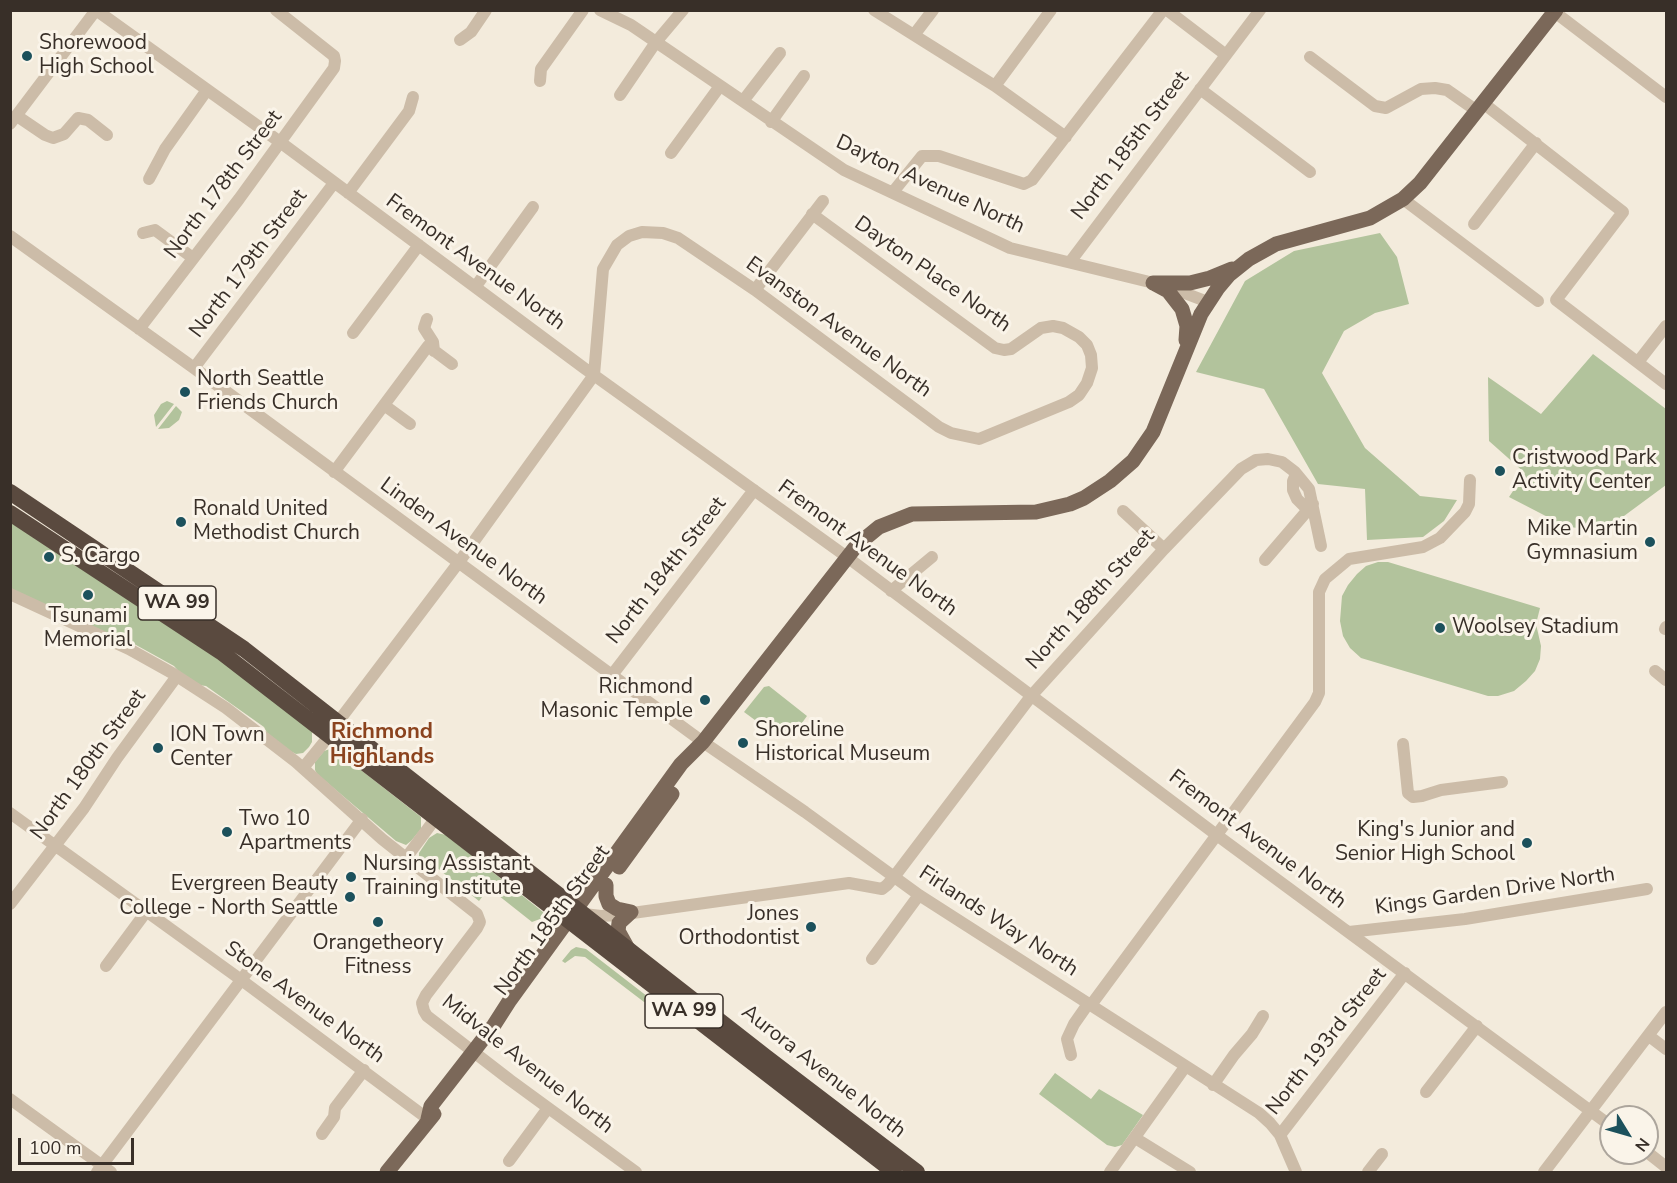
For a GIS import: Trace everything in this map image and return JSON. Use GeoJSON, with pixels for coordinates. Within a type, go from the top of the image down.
{"type":"FeatureCollection","features":[{"type":"Feature","properties":{"kind":"highway","name":"Aurora Avenue North"},"geometry":{"type":"LineString","coordinates":[[10,492],[224,634],[334,728],[435,819],[575,917],[628,949],[818,1114],[894,1173]]}},
{"type":"Feature","properties":{"kind":"highway","name":"Aurora Avenue North"},"geometry":{"type":"LineString","coordinates":[[10,513],[200,637],[311,721],[362,740],[575,917],[713,1024],[838,1113],[917,1173]]}},
{"type":"Feature","properties":{"kind":"main road"},"geometry":{"type":"LineString","coordinates":[[1153,283],[1191,283],[1210,278],[1240,266],[1276,244],[1370,218],[1403,199],[1420,183],[1554,11]]}},
{"type":"Feature","properties":{"kind":"main road","name":"North 185th Street"},"geometry":{"type":"LineString","coordinates":[[387,1173],[437,1110],[681,764],[703,742],[847,557],[866,536],[900,517],[925,512],[1036,512],[1070,504],[1099,489],[1122,472],[1147,442],[1208,302],[1218,288],[1240,266]]}},
{"type":"Feature","properties":{"kind":"main road"},"geometry":{"type":"LineString","coordinates":[[1153,283],[1168,291],[1182,309],[1187,326],[1185,352]]}},
{"type":"Feature","properties":{"kind":"main road"},"geometry":{"type":"LineString","coordinates":[[45,535],[56,533],[64,528]]}},
{"type":"Feature","properties":{"kind":"main road"},"geometry":{"type":"LineString","coordinates":[[200,637],[224,634]]}},
{"type":"Feature","properties":{"kind":"main road","name":"North 185th Street"},"geometry":{"type":"LineString","coordinates":[[575,917],[606,885],[700,757],[703,742]]}},
{"type":"Feature","properties":{"kind":"main road"},"geometry":{"type":"LineString","coordinates":[[408,797],[422,796],[427,792]]}},
{"type":"Feature","properties":{"kind":"main road"},"geometry":{"type":"LineString","coordinates":[[606,885],[606,896],[609,903],[617,909],[631,912]]}},
{"type":"Feature","properties":{"kind":"main road"},"geometry":{"type":"LineString","coordinates":[[628,949],[620,937],[618,926],[631,912]]}},
{"type":"Feature","properties":{"kind":"main road"},"geometry":{"type":"LineString","coordinates":[[818,1114],[838,1113]]}},
{"type":"Feature","properties":{"kind":"main road"},"geometry":{"type":"LineString","coordinates":[[839,1130],[856,1127]]}},
{"type":"Feature","properties":{"kind":"street","name":"Fremont Avenue North"},"geometry":{"type":"LineString","coordinates":[[96,10],[280,142],[594,375],[847,557],[1218,836],[1599,1117]]}},
{"type":"Feature","properties":{"kind":"street"},"geometry":{"type":"LineString","coordinates":[[96,10],[14,120],[53,138],[64,134],[78,118],[88,120],[107,135]]}},
{"type":"Feature","properties":{"kind":"street","name":"North 178th Street"},"geometry":{"type":"LineString","coordinates":[[140,329],[334,68],[334,56],[276,10]]}},
{"type":"Feature","properties":{"kind":"street"},"geometry":{"type":"LineString","coordinates":[[460,40],[471,32],[486,10]]}},
{"type":"Feature","properties":{"kind":"street"},"geometry":{"type":"LineString","coordinates":[[540,81],[541,69],[583,10]]}},
{"type":"Feature","properties":{"kind":"street","name":"Dayton Avenue North"},"geometry":{"type":"LineString","coordinates":[[600,10],[630,25],[656,42],[843,170],[1010,248],[1176,289],[1208,302]]}},
{"type":"Feature","properties":{"kind":"street"},"geometry":{"type":"LineString","coordinates":[[620,95],[656,42],[683,10]]}},
{"type":"Feature","properties":{"kind":"street"},"geometry":{"type":"LineString","coordinates":[[874,10],[995,86],[1066,137]]}},
{"type":"Feature","properties":{"kind":"street"},"geometry":{"type":"LineString","coordinates":[[914,35],[933,10]]}},
{"type":"Feature","properties":{"kind":"street"},"geometry":{"type":"LineString","coordinates":[[995,86],[1051,10]]}},
{"type":"Feature","properties":{"kind":"street"},"geometry":{"type":"LineString","coordinates":[[893,192],[922,156],[939,156],[1024,184],[1032,180],[1165,10],[1226,54]]}},
{"type":"Feature","properties":{"kind":"street","name":"North 185th Street"},"geometry":{"type":"LineString","coordinates":[[1070,262],[1260,10]]}},
{"type":"Feature","properties":{"kind":"street"},"geometry":{"type":"LineString","coordinates":[[1554,11],[1666,97]]}},
{"type":"Feature","properties":{"kind":"street"},"geometry":{"type":"LineString","coordinates":[[743,101],[780,53]]}},
{"type":"Feature","properties":{"kind":"street"},"geometry":{"type":"LineString","coordinates":[[1310,57],[1375,106],[1386,108],[1421,88],[1447,90],[1480,107],[1536,143],[1623,212],[1556,300],[1666,384]]}},
{"type":"Feature","properties":{"kind":"street"},"geometry":{"type":"LineString","coordinates":[[771,122],[804,76]]}},
{"type":"Feature","properties":{"kind":"street"},"geometry":{"type":"LineString","coordinates":[[671,153],[720,86]]}},
{"type":"Feature","properties":{"kind":"street"},"geometry":{"type":"LineString","coordinates":[[1200,89],[1310,172]]}},
{"type":"Feature","properties":{"kind":"street"},"geometry":{"type":"LineString","coordinates":[[149,179],[165,149],[207,90]]}},
{"type":"Feature","properties":{"kind":"street"},"geometry":{"type":"LineString","coordinates":[[348,193],[409,111],[413,97]]}},
{"type":"Feature","properties":{"kind":"street"},"geometry":{"type":"LineString","coordinates":[[1474,224],[1536,143]]}},
{"type":"Feature","properties":{"kind":"street","name":"North 179th Street"},"geometry":{"type":"LineString","coordinates":[[194,368],[334,183]]}},
{"type":"Feature","properties":{"kind":"street"},"geometry":{"type":"LineString","coordinates":[[1403,199],[1538,302]]}},
{"type":"Feature","properties":{"kind":"street"},"geometry":{"type":"LineString","coordinates":[[755,290],[823,201]]}},
{"type":"Feature","properties":{"kind":"street"},"geometry":{"type":"LineString","coordinates":[[476,286],[532,207]]}},
{"type":"Feature","properties":{"kind":"street","name":"Dayton Place North"},"geometry":{"type":"LineString","coordinates":[[812,214],[995,348],[1011,349],[1041,328],[1053,326],[1063,328],[1079,337],[1087,345],[1092,368],[1087,383],[1079,395],[1069,402],[980,439]]}},
{"type":"Feature","properties":{"kind":"street"},"geometry":{"type":"LineString","coordinates":[[143,233],[155,230],[193,258]]}},
{"type":"Feature","properties":{"kind":"street","name":"Evanston Avenue North"},"geometry":{"type":"LineString","coordinates":[[594,375],[603,269],[609,256],[616,245],[629,236],[642,232],[663,233],[678,238],[755,290],[939,426],[957,435],[980,439]]}},
{"type":"Feature","properties":{"kind":"street","name":"Linden Avenue North"},"geometry":{"type":"LineString","coordinates":[[10,237],[194,368],[703,742],[779,793],[894,877]]}},
{"type":"Feature","properties":{"kind":"street"},"geometry":{"type":"LineString","coordinates":[[353,333],[419,245]]}},
{"type":"Feature","properties":{"kind":"street"},"geometry":{"type":"LineString","coordinates":[[334,471],[431,348],[434,342],[424,328],[427,319]]}},
{"type":"Feature","properties":{"kind":"street"},"geometry":{"type":"LineString","coordinates":[[1638,362],[1666,326]]}},
{"type":"Feature","properties":{"kind":"street"},"geometry":{"type":"LineString","coordinates":[[431,348],[452,363]]}},
{"type":"Feature","properties":{"kind":"street"},"geometry":{"type":"LineString","coordinates":[[303,768],[459,562],[594,375]]}},
{"type":"Feature","properties":{"kind":"street"},"geometry":{"type":"LineString","coordinates":[[384,405],[410,424]]}},
{"type":"Feature","properties":{"kind":"street","name":"North 188th Street"},"geometry":{"type":"LineString","coordinates":[[894,877],[1032,694],[1164,549],[1241,469],[1256,460],[1268,459],[1282,462],[1296,474],[1309,489],[1321,546]]}},
{"type":"Feature","properties":{"kind":"street"},"geometry":{"type":"LineString","coordinates":[[1071,1055],[1067,1040],[1074,1024],[1218,836],[1315,702],[1319,693],[1319,592],[1325,579],[1349,559],[1423,547],[1440,538],[1465,512],[1469,504],[1470,480]]}},
{"type":"Feature","properties":{"kind":"street","name":"North 184th Street"},"geometry":{"type":"LineString","coordinates":[[612,675],[754,490]]}},
{"type":"Feature","properties":{"kind":"street"},"geometry":{"type":"LineString","coordinates":[[1265,561],[1311,507]]}},
{"type":"Feature","properties":{"kind":"street"},"geometry":{"type":"LineString","coordinates":[[1123,511],[1164,549]]}},
{"type":"Feature","properties":{"kind":"street"},"geometry":{"type":"LineString","coordinates":[[891,591],[932,557]]}},
{"type":"Feature","properties":{"kind":"street","name":"Midvale Avenue North"},"geometry":{"type":"LineString","coordinates":[[10,594],[119,644],[177,676],[243,720],[479,917],[477,928],[426,995],[422,1003],[428,1016],[636,1173]]}},
{"type":"Feature","properties":{"kind":"street"},"geometry":{"type":"LineString","coordinates":[[1655,671],[1666,680]]}},
{"type":"Feature","properties":{"kind":"street","name":"North 180th Street"},"geometry":{"type":"LineString","coordinates":[[10,904],[55,846],[177,676]]}},
{"type":"Feature","properties":{"kind":"street"},"geometry":{"type":"LineString","coordinates":[[1403,744],[1406,781],[1410,796],[1422,796],[1441,790],[1502,782]]}},
{"type":"Feature","properties":{"kind":"street","name":"Stone Avenue North"},"geometry":{"type":"LineString","coordinates":[[10,813],[240,979],[428,1119]]}},
{"type":"Feature","properties":{"kind":"street"},"geometry":{"type":"LineString","coordinates":[[10,1099],[103,1170],[240,979],[362,819]]}},
{"type":"Feature","properties":{"kind":"street"},"geometry":{"type":"LineString","coordinates":[[406,858],[435,819]]}},
{"type":"Feature","properties":{"kind":"street","name":"Firlands Way North"},"geometry":{"type":"LineString","coordinates":[[575,917],[601,916],[849,883],[877,889],[888,885],[894,877],[919,896],[1259,1113],[1280,1135],[1296,1173]]}},
{"type":"Feature","properties":{"kind":"street","name":"Kings Garden Drive North"},"geometry":{"type":"LineString","coordinates":[[1348,932],[1465,918],[1647,889]]}},
{"type":"Feature","properties":{"kind":"street"},"geometry":{"type":"LineString","coordinates":[[872,959],[919,896]]}},
{"type":"Feature","properties":{"kind":"street"},"geometry":{"type":"LineString","coordinates":[[106,966],[146,912]]}},
{"type":"Feature","properties":{"kind":"street","name":"North 193rd Street"},"geometry":{"type":"LineString","coordinates":[[1280,1135],[1405,974]]}},
{"type":"Feature","properties":{"kind":"street"},"geometry":{"type":"LineString","coordinates":[[1544,1173],[1666,1011]]}},
{"type":"Feature","properties":{"kind":"street"},"geometry":{"type":"LineString","coordinates":[[1213,1085],[1263,1016]]}},
{"type":"Feature","properties":{"kind":"street"},"geometry":{"type":"LineString","coordinates":[[1426,1092],[1477,1026]]}},
{"type":"Feature","properties":{"kind":"street"},"geometry":{"type":"LineString","coordinates":[[1649,1036],[1666,1048]]}},
{"type":"Feature","properties":{"kind":"street"},"geometry":{"type":"LineString","coordinates":[[1110,1173],[1185,1067]]}},
{"type":"Feature","properties":{"kind":"street"},"geometry":{"type":"LineString","coordinates":[[322,1134],[334,1117],[335,1108],[364,1071]]}},
{"type":"Feature","properties":{"kind":"street"},"geometry":{"type":"LineString","coordinates":[[509,1161],[548,1108]]}},
{"type":"Feature","properties":{"kind":"street"},"geometry":{"type":"LineString","coordinates":[[1135,1138],[1190,1173]]}},
{"type":"Feature","properties":{"kind":"street"},"geometry":{"type":"LineString","coordinates":[[1368,1173],[1382,1154]]}},
{"type":"Feature","properties":{"kind":"green space"},"geometry":{"type":"Polygon","coordinates":[[[1380,233],[1397,257],[1409,304],[1375,313],[1344,331],[1322,373],[1365,448],[1420,496],[1457,500],[1444,521],[1423,537],[1367,540],[1365,489],[1318,484],[1264,389],[1196,372],[1245,281],[1294,251],[1380,233]]]}},
{"type":"Feature","properties":{"kind":"green space"},"geometry":{"type":"Polygon","coordinates":[[[1593,354],[1666,409],[1666,485],[1605,530],[1567,527],[1509,497],[1525,473],[1489,441],[1488,377],[1541,414],[1593,354]]]}},
{"type":"Feature","properties":{"kind":"green space"},"geometry":{"type":"Polygon","coordinates":[[[167,401],[174,404],[156,427],[154,415],[161,404],[167,401]]]}},
{"type":"Feature","properties":{"kind":"green space"},"geometry":{"type":"Polygon","coordinates":[[[176,406],[182,412],[179,420],[169,428],[158,429],[176,406]]]}},
{"type":"Feature","properties":{"kind":"green space"},"geometry":{"type":"Polygon","coordinates":[[[10,522],[203,647],[312,731],[312,742],[309,747],[303,753],[296,754],[290,751],[267,733],[264,727],[206,686],[198,685],[181,674],[174,666],[127,640],[117,638],[11,591],[10,522]]]}},
{"type":"Feature","properties":{"kind":"green space","name":"Woolsey Stadium"},"geometry":{"type":"Polygon","coordinates":[[[1388,562],[1540,608],[1536,624],[1541,646],[1540,659],[1535,671],[1514,691],[1498,696],[1488,696],[1361,658],[1350,648],[1343,636],[1340,621],[1342,596],[1357,574],[1366,566],[1388,562]]]}},
{"type":"Feature","properties":{"kind":"green space"},"geometry":{"type":"Polygon","coordinates":[[[769,686],[807,716],[791,738],[774,724],[766,723],[763,726],[744,712],[764,687],[769,686]]]}},
{"type":"Feature","properties":{"kind":"green space"},"geometry":{"type":"Polygon","coordinates":[[[334,749],[421,817],[421,829],[411,841],[406,845],[396,841],[317,774],[315,762],[324,751],[334,749]]]}},
{"type":"Feature","properties":{"kind":"green space"},"geometry":{"type":"Polygon","coordinates":[[[437,833],[446,835],[548,916],[532,922],[489,888],[479,901],[432,864],[429,867],[419,857],[419,853],[429,838],[437,833]]]}},
{"type":"Feature","properties":{"kind":"green space"},"geometry":{"type":"Polygon","coordinates":[[[576,947],[586,949],[652,1000],[644,1002],[585,957],[575,956],[565,963],[562,961],[576,947]]]}},
{"type":"Feature","properties":{"kind":"green space"},"geometry":{"type":"Polygon","coordinates":[[[1055,1073],[1091,1099],[1099,1089],[1143,1115],[1122,1145],[1115,1147],[1107,1145],[1039,1094],[1055,1073]]]}},
{"type":"Feature","properties":{"kind":"place","name":"Shorewood High School"},"geometry":{"type":"Point","coordinates":[27,56]}},
{"type":"Feature","properties":{"kind":"place","name":"North Seattle Friends Church"},"geometry":{"type":"Point","coordinates":[185,392]}},
{"type":"Feature","properties":{"kind":"place","name":"Cristwood Park Activity Center"},"geometry":{"type":"Point","coordinates":[1500,471]}},
{"type":"Feature","properties":{"kind":"place","name":"Ronald United Methodist Church"},"geometry":{"type":"Point","coordinates":[181,522]}},
{"type":"Feature","properties":{"kind":"place","name":"Mike Martin Gymnasium"},"geometry":{"type":"Point","coordinates":[1650,542]}},
{"type":"Feature","properties":{"kind":"place","name":"S. Cargo"},"geometry":{"type":"Point","coordinates":[49,557]}},
{"type":"Feature","properties":{"kind":"place","name":"Tsunami Memorial"},"geometry":{"type":"Point","coordinates":[88,595]}},
{"type":"Feature","properties":{"kind":"place","name":"Woolsey Stadium"},"geometry":{"type":"Point","coordinates":[1440,628]}},
{"type":"Feature","properties":{"kind":"place","name":"Richmond Masonic Temple"},"geometry":{"type":"Point","coordinates":[705,700]}},
{"type":"Feature","properties":{"kind":"place","name":"Shoreline Historical Museum"},"geometry":{"type":"Point","coordinates":[743,743]}},
{"type":"Feature","properties":{"kind":"place","name":"ION Town Center"},"geometry":{"type":"Point","coordinates":[158,748]}},
{"type":"Feature","properties":{"kind":"place","name":"Two 10 Apartments"},"geometry":{"type":"Point","coordinates":[227,832]}},
{"type":"Feature","properties":{"kind":"place","name":"King's Junior and Senior High School"},"geometry":{"type":"Point","coordinates":[1527,843]}},
{"type":"Feature","properties":{"kind":"place","name":"Nursing Assistant Training Institute"},"geometry":{"type":"Point","coordinates":[351,877]}},
{"type":"Feature","properties":{"kind":"place","name":"Evergreen Beauty College - North Seattle"},"geometry":{"type":"Point","coordinates":[350,897]}},
{"type":"Feature","properties":{"kind":"place","name":"Orangetheory Fitness"},"geometry":{"type":"Point","coordinates":[378,922]}},
{"type":"Feature","properties":{"kind":"place","name":"Jones Orthodontist"},"geometry":{"type":"Point","coordinates":[811,927]}},
{"type":"Feature","properties":{"kind":"district","name":"Richmond Highlands"},"geometry":{"type":"Point","coordinates":[382,746]}}]}
